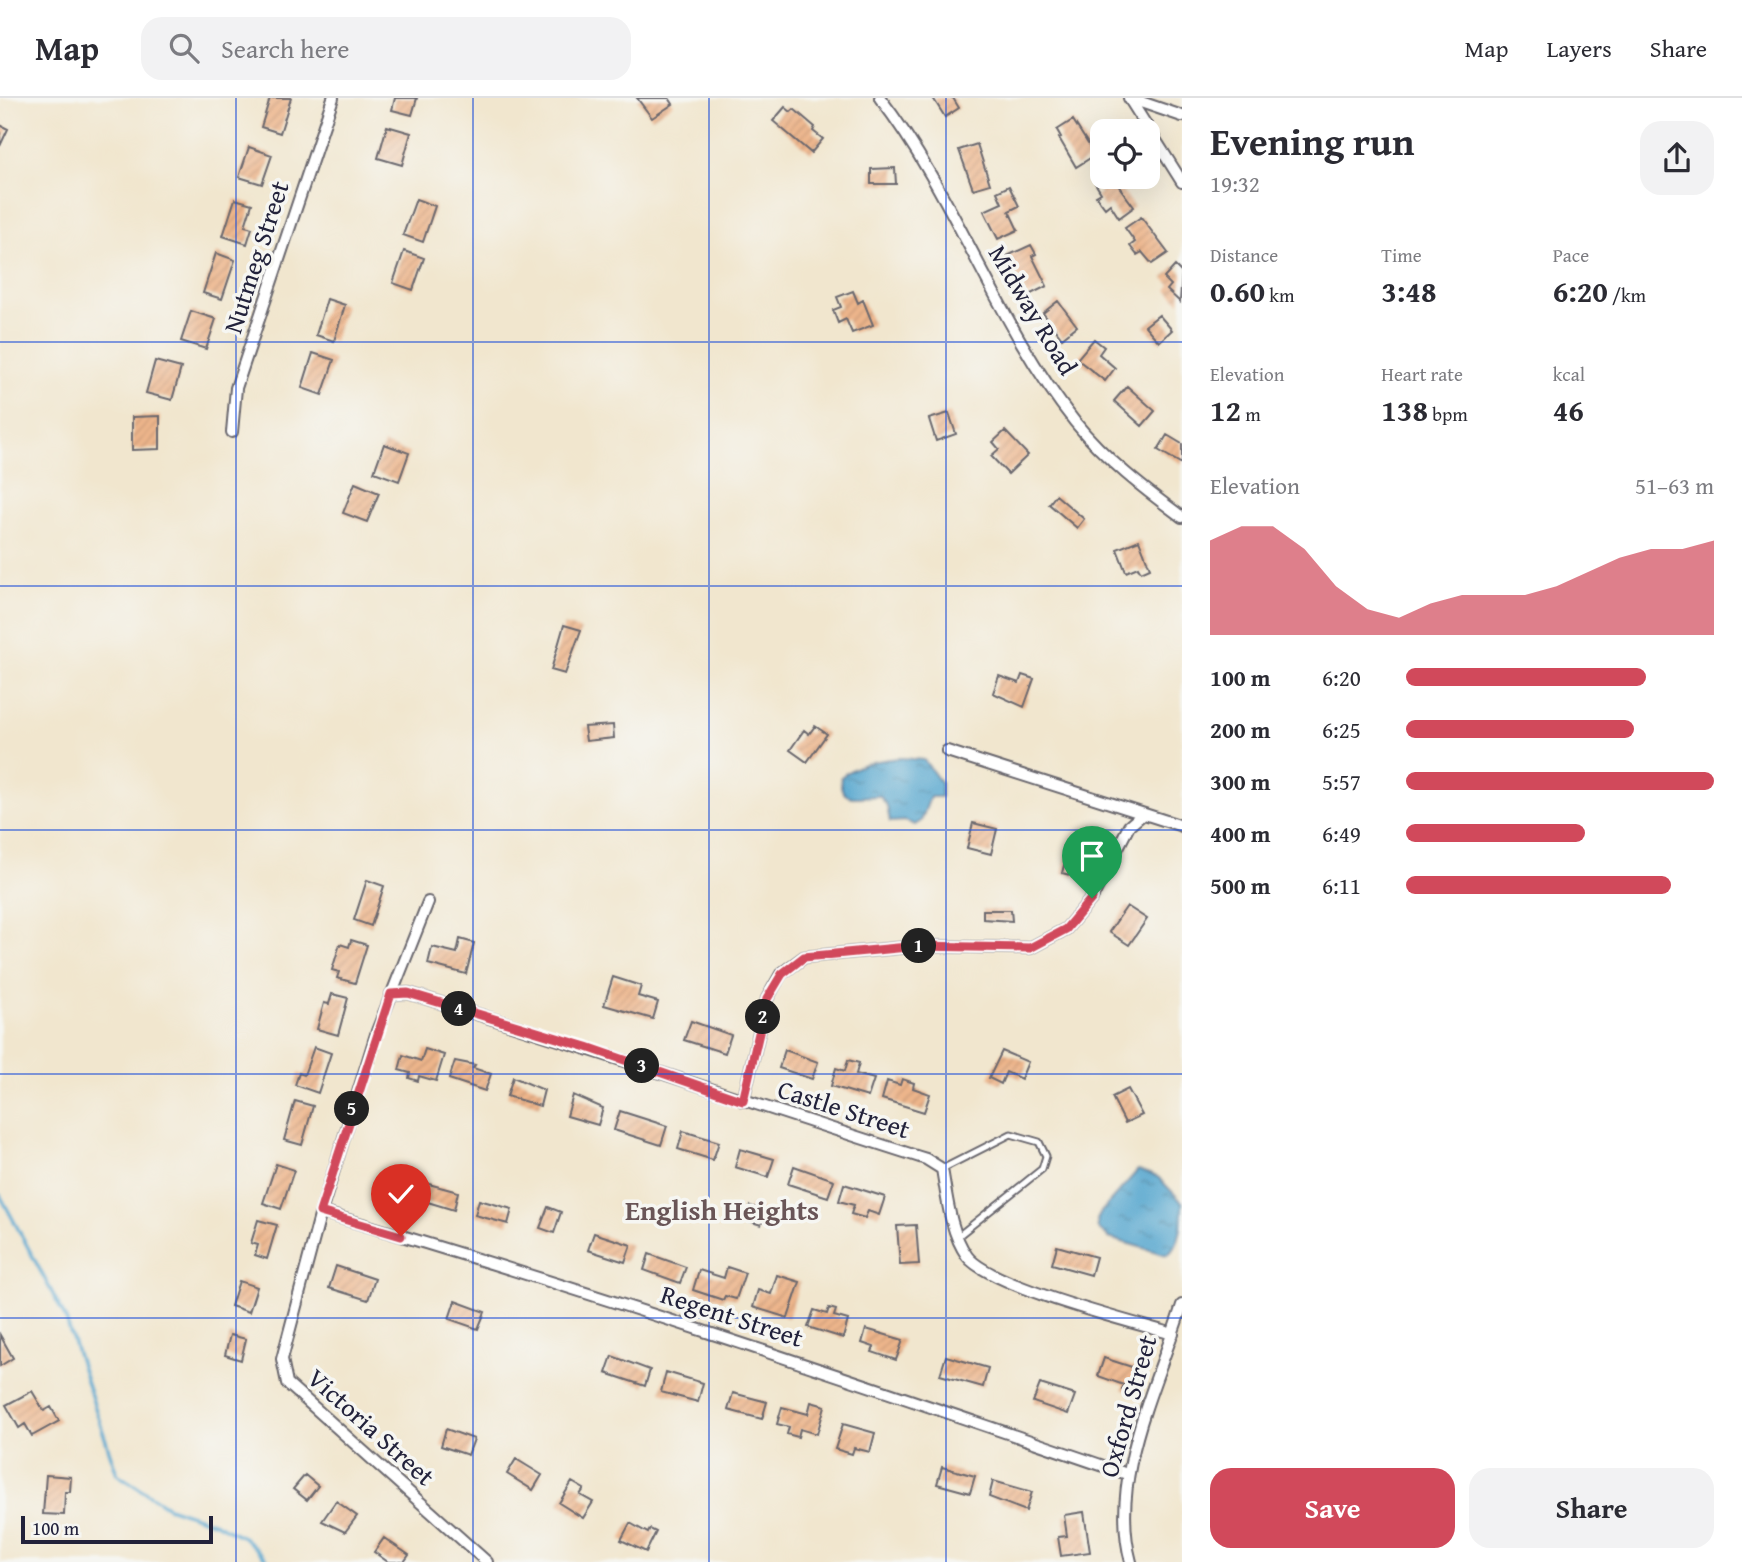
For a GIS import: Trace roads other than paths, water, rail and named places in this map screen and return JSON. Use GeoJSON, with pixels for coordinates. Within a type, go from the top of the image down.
{"type":"FeatureCollection","features":[{"type":"Feature","properties":{"kind":"street","name":"Nutmeg Street"},"geometry":{"type":"LineString","coordinates":[[232,432],[236,388],[333,98]]}},
{"type":"Feature","properties":{"kind":"street","name":"Midway Road"},"geometry":{"type":"LineString","coordinates":[[880,98],[909,135],[1006,317],[1075,422],[1130,479],[1182,517]]}},
{"type":"Feature","properties":{"kind":"street"},"geometry":{"type":"LineString","coordinates":[[1129,98],[1182,116]]}},
{"type":"Feature","properties":{"kind":"street"},"geometry":{"type":"LineString","coordinates":[[1129,98],[1182,182]]}},
{"type":"Feature","properties":{"kind":"street"},"geometry":{"type":"LineString","coordinates":[[947,751],[1182,826]]}},
{"type":"Feature","properties":{"kind":"street"},"geometry":{"type":"LineString","coordinates":[[743,1101],[767,999],[782,974],[804,957],[918,946],[1030,948],[1066,929],[1092,898],[1129,826],[1143,814]]}},
{"type":"Feature","properties":{"kind":"street","name":"Victoria Street"},"geometry":{"type":"LineString","coordinates":[[428,902],[391,994],[320,1212],[282,1359],[287,1383],[487,1562]]}},
{"type":"Feature","properties":{"kind":"street","name":"Castle Street"},"geometry":{"type":"LineString","coordinates":[[391,994],[408,993],[587,1047],[743,1101],[926,1159],[942,1169]]}},
{"type":"Feature","properties":{"kind":"street"},"geometry":{"type":"LineString","coordinates":[[942,1169],[957,1237],[969,1259],[998,1277],[1173,1334]]}},
{"type":"Feature","properties":{"kind":"street","name":"Regent Street"},"geometry":{"type":"LineString","coordinates":[[320,1212],[482,1259],[723,1336],[1127,1474]]}},
{"type":"Feature","properties":{"kind":"street","name":"Oxford Street"},"geometry":{"type":"LineString","coordinates":[[1131,1562],[1124,1535],[1127,1474],[1182,1305]]}},
{"type":"Feature","properties":{"kind":"lane"},"geometry":{"type":"LineString","coordinates":[[942,1169],[1011,1134],[1039,1142],[1046,1156],[1042,1169],[957,1237]]}},
{"type":"Feature","properties":{"kind":"water"},"geometry":{"type":"Polygon","coordinates":[[[901,758],[924,760],[941,783],[941,797],[930,797],[921,821],[915,825],[905,821],[890,822],[887,806],[880,796],[853,797],[843,792],[841,786],[841,777],[855,768],[877,761],[901,758]]]}},
{"type":"Feature","properties":{"kind":"water"},"geometry":{"type":"Polygon","coordinates":[[[1138,1170],[1158,1177],[1182,1202],[1178,1239],[1167,1255],[1109,1238],[1098,1229],[1097,1220],[1101,1212],[1138,1170]]]}},
{"type":"Feature","properties":{"kind":"waterway"},"geometry":{"type":"LineString","coordinates":[[0,1195],[65,1317],[117,1474],[168,1507],[215,1523],[245,1538],[269,1562]]}},
{"type":"Feature","properties":{"kind":"district","name":"English Heights"},"geometry":{"type":"Point","coordinates":[722,1210]}}]}
